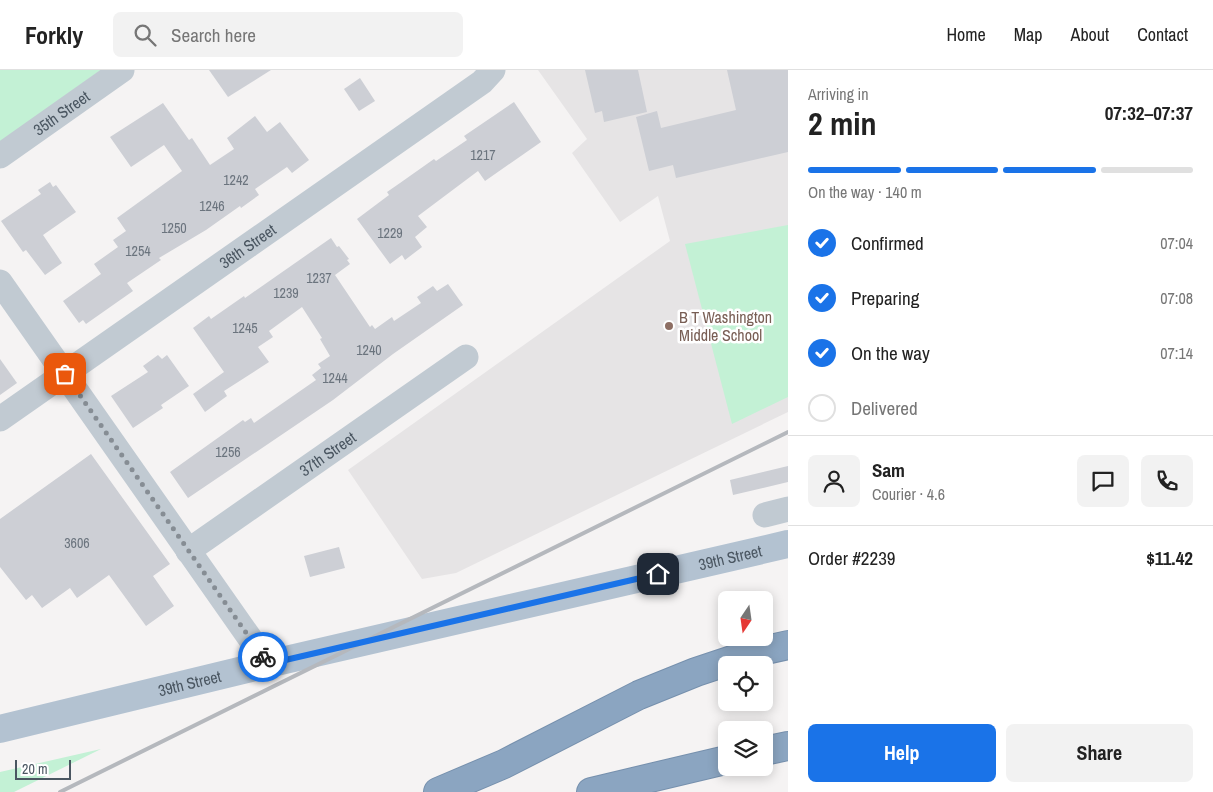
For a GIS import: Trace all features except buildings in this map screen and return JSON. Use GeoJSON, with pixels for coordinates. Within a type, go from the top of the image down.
{"type":"FeatureCollection","features":[{"type":"Feature","properties":{"kind":"highway"},"geometry":{"type":"LineString","coordinates":[[438,792],[504,764],[639,695],[704,669],[753,653],[788,645]]}},
{"type":"Feature","properties":{"kind":"highway"},"geometry":{"type":"LineString","coordinates":[[773,750],[788,746]]}},
{"type":"Feature","properties":{"kind":"highway"},"geometry":{"type":"LineString","coordinates":[[591,792],[718,762]]}},
{"type":"Feature","properties":{"kind":"main road","name":"39th Street"},"geometry":{"type":"LineString","coordinates":[[0,729],[268,664],[788,544]]}},
{"type":"Feature","properties":{"kind":"street","name":"35th Street"},"geometry":{"type":"LineString","coordinates":[[0,156],[122,70]]}},
{"type":"Feature","properties":{"kind":"street","name":"36th Street"},"geometry":{"type":"LineString","coordinates":[[0,419],[482,82],[492,70]]}},
{"type":"Feature","properties":{"kind":"street"},"geometry":{"type":"LineString","coordinates":[[0,282],[268,664]]}},
{"type":"Feature","properties":{"kind":"street","name":"37th Street"},"geometry":{"type":"LineString","coordinates":[[188,551],[466,357]]}},
{"type":"Feature","properties":{"kind":"shaded area","name":"B T Washington Middle School"},"geometry":{"type":"Polygon","coordinates":[[[538,70],[788,70],[788,412],[456,573],[422,579],[348,470],[670,241],[658,196],[620,222],[572,153],[587,139],[538,70]]]}},
{"type":"Feature","properties":{"kind":"green space"},"geometry":{"type":"Polygon","coordinates":[[[0,70],[101,70],[0,142],[0,70]]]}},
{"type":"Feature","properties":{"kind":"green space"},"geometry":{"type":"Polygon","coordinates":[[[788,225],[788,397],[732,424],[685,244],[788,225]]]}},
{"type":"Feature","properties":{"kind":"green space"},"geometry":{"type":"Polygon","coordinates":[[[101,749],[14,792],[0,792],[0,772],[101,749]]]}},
{"type":"Feature","properties":{"kind":"railway"},"geometry":{"type":"LineString","coordinates":[[60,792],[788,432]]}},
{"type":"Feature","properties":{"kind":"way so far"},"geometry":{"type":"LineString","coordinates":[[65,374],[263,657]]}},
{"type":"Feature","properties":{"kind":"place","name":"B T Washington Middle School"},"geometry":{"type":"Point","coordinates":[669,326]}},
{"type":"Feature","properties":{"kind":"route"},"geometry":{"type":"LineString","coordinates":[[263,657],[268,664],[658,574]]}}]}
